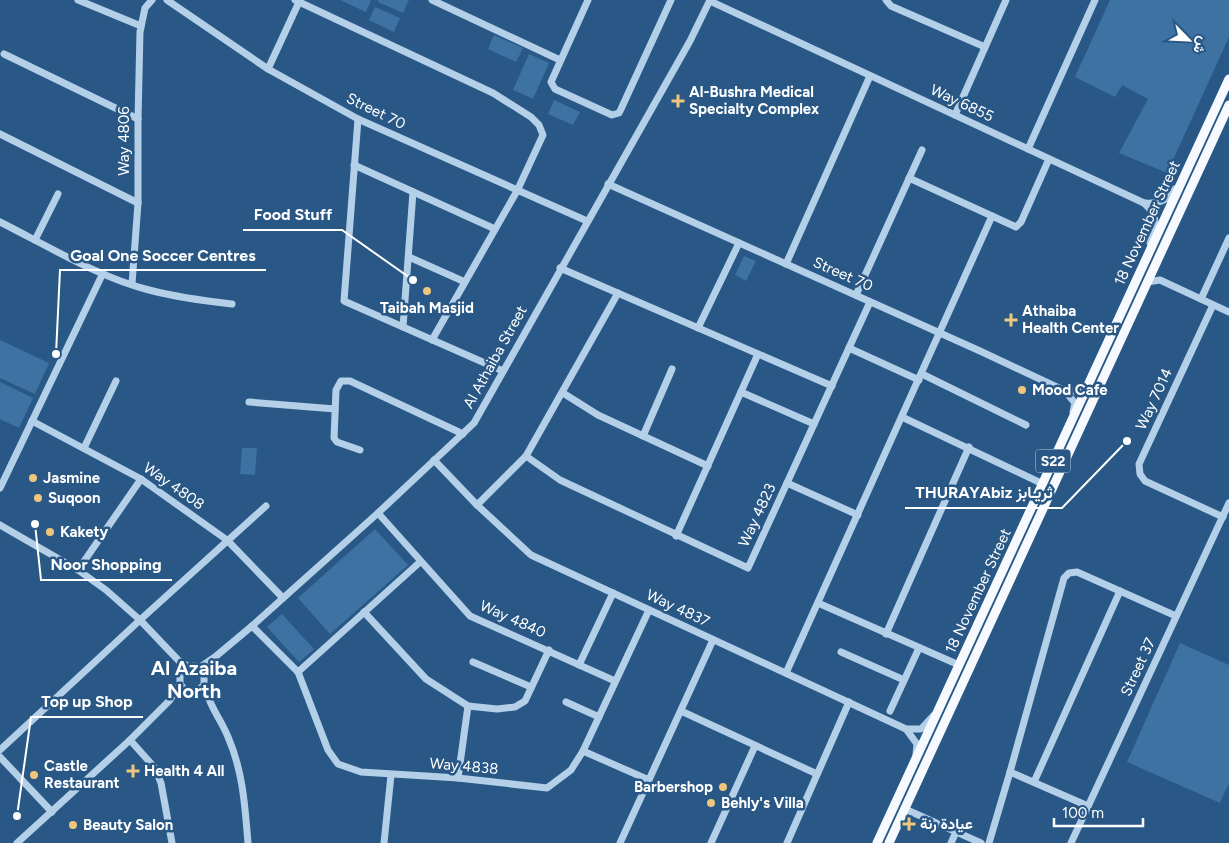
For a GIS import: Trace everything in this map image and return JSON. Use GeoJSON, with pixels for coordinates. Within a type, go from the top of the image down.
{"type":"FeatureCollection","features":[{"type":"Feature","properties":{"kind":"main road","name":"18 November Street"},"geometry":{"type":"LineString","coordinates":[[877,843],[1229,79]]}},
{"type":"Feature","properties":{"kind":"main road","name":"18 November Street"},"geometry":{"type":"LineString","coordinates":[[889,843],[1229,105]]}},
{"type":"Feature","properties":{"kind":"street"},"geometry":{"type":"LineString","coordinates":[[78,0],[141,26]]}},
{"type":"Feature","properties":{"kind":"street","name":"Way 4806"},"geometry":{"type":"LineString","coordinates":[[132,284],[138,203],[141,26],[146,8],[152,0]]}},
{"type":"Feature","properties":{"kind":"street","name":"Street 70"},"geometry":{"type":"LineString","coordinates":[[167,0],[268,69],[358,119],[587,221]]}},
{"type":"Feature","properties":{"kind":"street"},"geometry":{"type":"LineString","coordinates":[[432,0],[560,60]]}},
{"type":"Feature","properties":{"kind":"street"},"geometry":{"type":"LineString","coordinates":[[588,0],[551,82],[555,89],[612,115],[619,113],[671,0]]}},
{"type":"Feature","properties":{"kind":"street","name":"Way 6855"},"geometry":{"type":"LineString","coordinates":[[710,0],[1144,203]]}},
{"type":"Feature","properties":{"kind":"street","name":"Al Athaiba Street"},"geometry":{"type":"LineString","coordinates":[[199,668],[252,626],[378,514],[474,423],[690,41],[710,0]]}},
{"type":"Feature","properties":{"kind":"street"},"geometry":{"type":"LineString","coordinates":[[886,0],[891,6],[985,47]]}},
{"type":"Feature","properties":{"kind":"street"},"geometry":{"type":"LineString","coordinates":[[954,115],[1006,0]]}},
{"type":"Feature","properties":{"kind":"street"},"geometry":{"type":"LineString","coordinates":[[1028,149],[1095,0]]}},
{"type":"Feature","properties":{"kind":"street"},"geometry":{"type":"LineString","coordinates":[[268,69],[297,1],[493,93],[531,117],[539,125],[543,135],[517,191],[432,340]]}},
{"type":"Feature","properties":{"kind":"street"},"geometry":{"type":"LineString","coordinates":[[4,54],[138,120]]}},
{"type":"Feature","properties":{"kind":"street"},"geometry":{"type":"LineString","coordinates":[[786,264],[870,76]]}},
{"type":"Feature","properties":{"kind":"street"},"geometry":{"type":"LineString","coordinates":[[358,119],[344,301],[503,371]]}},
{"type":"Feature","properties":{"kind":"street"},"geometry":{"type":"LineString","coordinates":[[0,134],[138,203]]}},
{"type":"Feature","properties":{"kind":"street"},"geometry":{"type":"LineString","coordinates":[[856,295],[922,150]]}},
{"type":"Feature","properties":{"kind":"street"},"geometry":{"type":"LineString","coordinates":[[1144,203],[1154,204],[1164,201],[1173,192],[1193,158]]}},
{"type":"Feature","properties":{"kind":"street"},"geometry":{"type":"LineString","coordinates":[[909,178],[1016,227],[1019,225],[1049,159]]}},
{"type":"Feature","properties":{"kind":"street"},"geometry":{"type":"LineString","coordinates":[[354,166],[496,229]]}},
{"type":"Feature","properties":{"kind":"street","name":"Street 70"},"geometry":{"type":"LineString","coordinates":[[608,184],[1065,391]]}},
{"type":"Feature","properties":{"kind":"street"},"geometry":{"type":"LineString","coordinates":[[403,327],[413,192]]}},
{"type":"Feature","properties":{"kind":"street"},"geometry":{"type":"LineString","coordinates":[[35,240],[58,194]]}},
{"type":"Feature","properties":{"kind":"street"},"geometry":{"type":"LineString","coordinates":[[1144,203],[1152,210],[1156,221],[1145,261]]}},
{"type":"Feature","properties":{"kind":"street"},"geometry":{"type":"LineString","coordinates":[[786,673],[992,216]]}},
{"type":"Feature","properties":{"kind":"street"},"geometry":{"type":"LineString","coordinates":[[0,222],[102,273],[132,284],[149,290],[232,304]]}},
{"type":"Feature","properties":{"kind":"street"},"geometry":{"type":"LineString","coordinates":[[1201,299],[1229,238]]}},
{"type":"Feature","properties":{"kind":"street"},"geometry":{"type":"LineString","coordinates":[[698,328],[739,243]]}},
{"type":"Feature","properties":{"kind":"street"},"geometry":{"type":"LineString","coordinates":[[409,257],[465,282]]}},
{"type":"Feature","properties":{"kind":"street"},"geometry":{"type":"LineString","coordinates":[[560,268],[832,386]]}},
{"type":"Feature","properties":{"kind":"street"},"geometry":{"type":"LineString","coordinates":[[1154,268],[1160,280]]}},
{"type":"Feature","properties":{"kind":"street"},"geometry":{"type":"LineString","coordinates":[[0,488],[102,273]]}},
{"type":"Feature","properties":{"kind":"street"},"geometry":{"type":"LineString","coordinates":[[1147,282],[1160,280],[1229,312]]}},
{"type":"Feature","properties":{"kind":"street"},"geometry":{"type":"LineString","coordinates":[[477,504],[526,456],[618,293]]}},
{"type":"Feature","properties":{"kind":"street","name":"Way 4823"},"geometry":{"type":"LineString","coordinates":[[526,456],[560,480],[676,536],[748,568],[870,302]]}},
{"type":"Feature","properties":{"kind":"street","name":"Way 7014"},"geometry":{"type":"LineString","coordinates":[[1213,305],[1140,464],[1140,474],[1145,481],[1223,517]]}},
{"type":"Feature","properties":{"kind":"street"},"geometry":{"type":"LineString","coordinates":[[849,348],[921,377],[1026,425]]}},
{"type":"Feature","properties":{"kind":"street"},"geometry":{"type":"LineString","coordinates":[[676,536],[758,354]]}},
{"type":"Feature","properties":{"kind":"street"},"geometry":{"type":"LineString","coordinates":[[643,436],[672,369]]}},
{"type":"Feature","properties":{"kind":"street"},"geometry":{"type":"LineString","coordinates":[[360,450],[336,442],[334,438],[338,385],[341,381],[345,380],[463,434]]}},
{"type":"Feature","properties":{"kind":"street"},"geometry":{"type":"LineString","coordinates":[[84,448],[116,381]]}},
{"type":"Feature","properties":{"kind":"street"},"geometry":{"type":"LineString","coordinates":[[1065,391],[1079,391],[1088,384]]}},
{"type":"Feature","properties":{"kind":"street"},"geometry":{"type":"LineString","coordinates":[[1065,391],[1075,403],[1071,422]]}},
{"type":"Feature","properties":{"kind":"street"},"geometry":{"type":"LineString","coordinates":[[741,392],[814,424]]}},
{"type":"Feature","properties":{"kind":"street"},"geometry":{"type":"LineString","coordinates":[[562,393],[598,415],[708,466]]}},
{"type":"Feature","properties":{"kind":"street"},"geometry":{"type":"LineString","coordinates":[[249,402],[335,409]]}},
{"type":"Feature","properties":{"kind":"street"},"geometry":{"type":"LineString","coordinates":[[902,417],[969,447],[1043,484]]}},
{"type":"Feature","properties":{"kind":"street","name":"Way 4808"},"geometry":{"type":"LineString","coordinates":[[32,420],[141,479],[227,540],[283,598]]}},
{"type":"Feature","properties":{"kind":"street"},"geometry":{"type":"LineString","coordinates":[[886,634],[969,447]]}},
{"type":"Feature","properties":{"kind":"street","name":"Way 4837"},"geometry":{"type":"LineString","coordinates":[[434,460],[531,555],[906,729]]}},
{"type":"Feature","properties":{"kind":"street"},"geometry":{"type":"LineString","coordinates":[[78,570],[141,479]]}},
{"type":"Feature","properties":{"kind":"street"},"geometry":{"type":"LineString","coordinates":[[787,483],[858,515]]}},
{"type":"Feature","properties":{"kind":"street","name":"Street 37"},"geometry":{"type":"LineString","coordinates":[[1071,843],[1229,503]]}},
{"type":"Feature","properties":{"kind":"street"},"geometry":{"type":"LineString","coordinates":[[0,750],[266,506]]}},
{"type":"Feature","properties":{"kind":"street","name":"Way 4840"},"geometry":{"type":"LineString","coordinates":[[378,514],[470,616],[615,681]]}},
{"type":"Feature","properties":{"kind":"street"},"geometry":{"type":"LineString","coordinates":[[0,526],[78,570],[106,590],[140,620],[185,668],[199,668],[205,675],[204,685],[208,699],[228,736],[236,757],[244,792],[248,843]]}},
{"type":"Feature","properties":{"kind":"street"},"geometry":{"type":"LineString","coordinates":[[298,672],[420,562]]}},
{"type":"Feature","properties":{"kind":"street"},"geometry":{"type":"LineString","coordinates":[[988,843],[1010,772],[1064,578],[1069,573],[1077,572],[1176,616]]}},
{"type":"Feature","properties":{"kind":"street"},"geometry":{"type":"LineString","coordinates":[[1034,782],[1120,591]]}},
{"type":"Feature","properties":{"kind":"street"},"geometry":{"type":"LineString","coordinates":[[580,664],[613,593]]}},
{"type":"Feature","properties":{"kind":"street"},"geometry":{"type":"LineString","coordinates":[[818,603],[959,665]]}},
{"type":"Feature","properties":{"kind":"street","name":"Way 4838"},"geometry":{"type":"LineString","coordinates":[[252,626],[298,672],[328,750],[338,764],[361,772],[458,778],[547,788],[570,770],[582,751],[649,610]]}},
{"type":"Feature","properties":{"kind":"street"},"geometry":{"type":"LineString","coordinates":[[364,612],[426,680],[468,706],[497,709],[514,707],[525,701],[549,650]]}},
{"type":"Feature","properties":{"kind":"street"},"geometry":{"type":"LineString","coordinates":[[620,843],[713,640]]}},
{"type":"Feature","properties":{"kind":"street"},"geometry":{"type":"LineString","coordinates":[[890,711],[919,648]]}},
{"type":"Feature","properties":{"kind":"street"},"geometry":{"type":"LineString","coordinates":[[841,652],[904,680]]}},
{"type":"Feature","properties":{"kind":"street","name":"Al Athaiba Street"},"geometry":{"type":"LineString","coordinates":[[205,675],[215,657]]}},
{"type":"Feature","properties":{"kind":"street"},"geometry":{"type":"LineString","coordinates":[[473,662],[531,687]]}},
{"type":"Feature","properties":{"kind":"street"},"geometry":{"type":"LineString","coordinates":[[185,668],[179,677],[183,689],[208,699]]}},
{"type":"Feature","properties":{"kind":"street"},"geometry":{"type":"LineString","coordinates":[[17,843],[130,740],[170,700],[180,684]]}},
{"type":"Feature","properties":{"kind":"street"},"geometry":{"type":"LineString","coordinates":[[170,700],[193,692],[204,685]]}},
{"type":"Feature","properties":{"kind":"street"},"geometry":{"type":"LineString","coordinates":[[566,702],[599,716]]}},
{"type":"Feature","properties":{"kind":"street"},"geometry":{"type":"LineString","coordinates":[[786,843],[849,702]]}},
{"type":"Feature","properties":{"kind":"street"},"geometry":{"type":"LineString","coordinates":[[458,778],[468,706]]}},
{"type":"Feature","properties":{"kind":"street"},"geometry":{"type":"LineString","coordinates":[[906,729],[921,729],[938,709]]}},
{"type":"Feature","properties":{"kind":"street"},"geometry":{"type":"LineString","coordinates":[[681,711],[817,774]]}},
{"type":"Feature","properties":{"kind":"street"},"geometry":{"type":"LineString","coordinates":[[906,729],[917,744],[916,759]]}},
{"type":"Feature","properties":{"kind":"street"},"geometry":{"type":"LineString","coordinates":[[130,740],[155,768],[161,783],[172,843]]}},
{"type":"Feature","properties":{"kind":"street"},"geometry":{"type":"LineString","coordinates":[[710,843],[755,746]]}},
{"type":"Feature","properties":{"kind":"street"},"geometry":{"type":"LineString","coordinates":[[582,751],[649,780]]}},
{"type":"Feature","properties":{"kind":"street"},"geometry":{"type":"LineString","coordinates":[[0,757],[52,812]]}},
{"type":"Feature","properties":{"kind":"street"},"geometry":{"type":"LineString","coordinates":[[1010,772],[1088,806]]}},
{"type":"Feature","properties":{"kind":"street"},"geometry":{"type":"LineString","coordinates":[[384,843],[391,775]]}},
{"type":"Feature","properties":{"kind":"street"},"geometry":{"type":"LineString","coordinates":[[905,809],[981,843]]}},
{"type":"Feature","properties":{"kind":"street"},"geometry":{"type":"LineString","coordinates":[[951,843],[956,832]]}},
{"type":"Feature","properties":{"kind":"shaded area"},"geometry":{"type":"Polygon","coordinates":[[[340,0],[371,0],[366,12],[340,0]]]}},
{"type":"Feature","properties":{"kind":"shaded area"},"geometry":{"type":"Polygon","coordinates":[[[378,0],[409,0],[403,13],[378,2],[378,0]]]}},
{"type":"Feature","properties":{"kind":"shaded area"},"geometry":{"type":"Polygon","coordinates":[[[1110,0],[1229,0],[1229,37],[1167,173],[1119,153],[1148,99],[1122,85],[1115,97],[1075,77],[1110,0]]]}},
{"type":"Feature","properties":{"kind":"shaded area"},"geometry":{"type":"Polygon","coordinates":[[[375,7],[400,18],[394,32],[369,20],[375,7]]]}},
{"type":"Feature","properties":{"kind":"shaded area"},"geometry":{"type":"Polygon","coordinates":[[[494,35],[523,48],[516,62],[488,49],[494,35]]]}},
{"type":"Feature","properties":{"kind":"shaded area"},"geometry":{"type":"Polygon","coordinates":[[[529,54],[549,63],[533,99],[513,90],[529,54]]]}},
{"type":"Feature","properties":{"kind":"shaded area"},"geometry":{"type":"Polygon","coordinates":[[[554,100],[580,112],[573,125],[548,114],[554,100]]]}},
{"type":"Feature","properties":{"kind":"shaded area"},"geometry":{"type":"Polygon","coordinates":[[[744,256],[756,261],[746,281],[735,275],[744,256]]]}},
{"type":"Feature","properties":{"kind":"shaded area"},"geometry":{"type":"Polygon","coordinates":[[[0,340],[49,363],[35,394],[0,378],[0,340]]]}},
{"type":"Feature","properties":{"kind":"shaded area"},"geometry":{"type":"Polygon","coordinates":[[[0,382],[33,398],[19,428],[0,419],[0,382]]]}},
{"type":"Feature","properties":{"kind":"shaded area"},"geometry":{"type":"Polygon","coordinates":[[[242,448],[257,448],[255,475],[240,474],[242,448]]]}},
{"type":"Feature","properties":{"kind":"shaded area"},"geometry":{"type":"Polygon","coordinates":[[[375,529],[408,565],[330,634],[298,598],[375,529]]]}},
{"type":"Feature","properties":{"kind":"shaded area"},"geometry":{"type":"Polygon","coordinates":[[[282,614],[314,649],[299,662],[267,627],[282,614]]]}},
{"type":"Feature","properties":{"kind":"shaded area"},"geometry":{"type":"Polygon","coordinates":[[[1180,643],[1229,665],[1229,783],[1220,803],[1127,762],[1180,643]]]}},
{"type":"Feature","properties":{"kind":"place","name":"Al-Bushra Medical Specialty Complex"},"geometry":{"type":"Point","coordinates":[678,101]}},
{"type":"Feature","properties":{"kind":"place","name":"Food Stuff"},"geometry":{"type":"Point","coordinates":[413,280]}},
{"type":"Feature","properties":{"kind":"place","name":"Taibah Masjid"},"geometry":{"type":"Point","coordinates":[427,291]}},
{"type":"Feature","properties":{"kind":"place","name":"Athaiba Health Center"},"geometry":{"type":"Point","coordinates":[1011,320]}},
{"type":"Feature","properties":{"kind":"place","name":"Goal One Soccer Centres"},"geometry":{"type":"Point","coordinates":[56,354]}},
{"type":"Feature","properties":{"kind":"place","name":"Mood Cafe"},"geometry":{"type":"Point","coordinates":[1022,390]}},
{"type":"Feature","properties":{"kind":"place","name":"THURAYAbiz ثريـابز"},"geometry":{"type":"Point","coordinates":[1127,441]}},
{"type":"Feature","properties":{"kind":"place","name":"Jasmine"},"geometry":{"type":"Point","coordinates":[33,478]}},
{"type":"Feature","properties":{"kind":"place","name":"Suqoon"},"geometry":{"type":"Point","coordinates":[38,498]}},
{"type":"Feature","properties":{"kind":"place","name":"Noor Shopping"},"geometry":{"type":"Point","coordinates":[35,524]}},
{"type":"Feature","properties":{"kind":"place","name":"Kakety"},"geometry":{"type":"Point","coordinates":[50,532]}},
{"type":"Feature","properties":{"kind":"place","name":"Health 4 All"},"geometry":{"type":"Point","coordinates":[133,771]}},
{"type":"Feature","properties":{"kind":"place","name":"Castle Restaurant"},"geometry":{"type":"Point","coordinates":[34,775]}},
{"type":"Feature","properties":{"kind":"place","name":"Barbershop"},"geometry":{"type":"Point","coordinates":[723,787]}},
{"type":"Feature","properties":{"kind":"place","name":"Behly's Villa"},"geometry":{"type":"Point","coordinates":[711,803]}},
{"type":"Feature","properties":{"kind":"place","name":"Top up Shop"},"geometry":{"type":"Point","coordinates":[17,816]}},
{"type":"Feature","properties":{"kind":"place","name":"عيادة رنة"},"geometry":{"type":"Point","coordinates":[909,824]}},
{"type":"Feature","properties":{"kind":"place","name":"Beauty Salon"},"geometry":{"type":"Point","coordinates":[73,825]}},
{"type":"Feature","properties":{"kind":"district","name":"Al Azaiba North"},"geometry":{"type":"Point","coordinates":[194,680]}}]}
